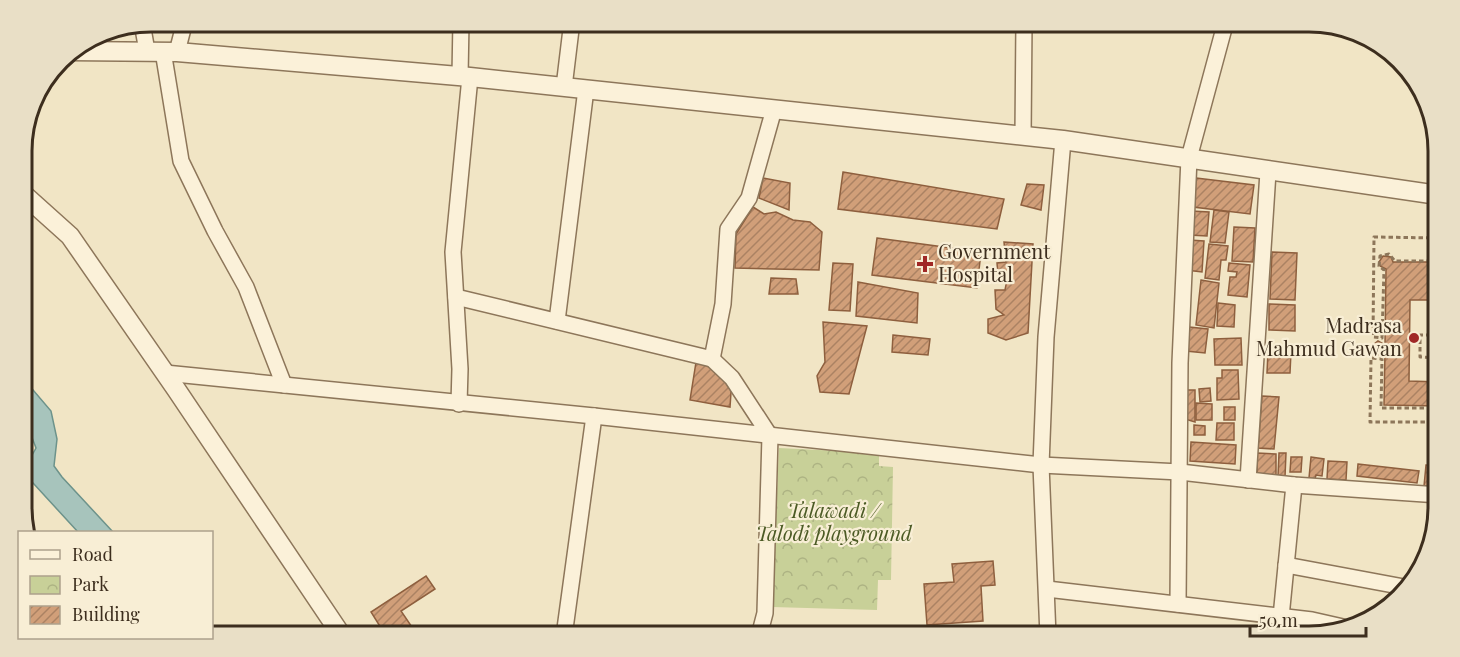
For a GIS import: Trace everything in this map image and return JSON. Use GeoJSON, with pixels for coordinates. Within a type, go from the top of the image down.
{"type":"FeatureCollection","features":[{"type":"Feature","properties":{"kind":"street"},"geometry":{"type":"LineString","coordinates":[[148,32],[162,51],[181,161],[215,231],[246,287],[284,385]]}},
{"type":"Feature","properties":{"kind":"street"},"geometry":{"type":"LineString","coordinates":[[162,51],[177,32]]}},
{"type":"Feature","properties":{"kind":"street"},"geometry":{"type":"LineString","coordinates":[[459,404],[460,369],[453,252],[465,76],[462,32]]}},
{"type":"Feature","properties":{"kind":"street"},"geometry":{"type":"LineString","coordinates":[[564,87],[571,32]]}},
{"type":"Feature","properties":{"kind":"street"},"geometry":{"type":"LineString","coordinates":[[1023,136],[1024,32]]}},
{"type":"Feature","properties":{"kind":"street"},"geometry":{"type":"LineString","coordinates":[[1178,604],[1180,363],[1189,158],[1223,32]]}},
{"type":"Feature","properties":{"kind":"street"},"geometry":{"type":"LineString","coordinates":[[85,51],[162,51],[465,76],[1063,140],[1268,172],[1428,194]]}},
{"type":"Feature","properties":{"kind":"street"},"geometry":{"type":"LineString","coordinates":[[557,321],[586,90]]}},
{"type":"Feature","properties":{"kind":"street"},"geometry":{"type":"LineString","coordinates":[[712,359],[723,304],[729,229],[749,198],[774,110]]}},
{"type":"Feature","properties":{"kind":"street"},"geometry":{"type":"LineString","coordinates":[[1048,625],[1041,465],[1046,337],[1063,140]]}},
{"type":"Feature","properties":{"kind":"street"},"geometry":{"type":"LineString","coordinates":[[1248,480],[1268,172]]}},
{"type":"Feature","properties":{"kind":"street"},"geometry":{"type":"LineString","coordinates":[[32,202],[70,236],[335,626]]}},
{"type":"Feature","properties":{"kind":"street"},"geometry":{"type":"LineString","coordinates":[[456,297],[712,359],[732,378],[770,436],[765,614],[762,625]]}},
{"type":"Feature","properties":{"kind":"street"},"geometry":{"type":"LineString","coordinates":[[165,373],[594,416],[1041,465],[1180,472],[1294,485],[1428,494]]}},
{"type":"Feature","properties":{"kind":"street"},"geometry":{"type":"LineString","coordinates":[[565,626],[594,416]]}},
{"type":"Feature","properties":{"kind":"street"},"geometry":{"type":"LineString","coordinates":[[1281,617],[1294,485]]}},
{"type":"Feature","properties":{"kind":"street"},"geometry":{"type":"LineString","coordinates":[[1286,565],[1398,586]]}},
{"type":"Feature","properties":{"kind":"street"},"geometry":{"type":"LineString","coordinates":[[1047,589],[1328,624]]}},
{"type":"Feature","properties":{"kind":"path"},"geometry":{"type":"LineString","coordinates":[[1428,238],[1374,237],[1373,337],[1382,338],[1384,270],[1378,262],[1380,256],[1389,254],[1395,261],[1428,261]]}},
{"type":"Feature","properties":{"kind":"path"},"geometry":{"type":"LineString","coordinates":[[1428,335],[1420,335],[1420,357],[1428,357]]}},
{"type":"Feature","properties":{"kind":"path"},"geometry":{"type":"LineString","coordinates":[[1428,408],[1381,408],[1382,359],[1371,358],[1370,422],[1428,422]]}},
{"type":"Feature","properties":{"kind":"green space","name":"Talawadi / Talodi playground"},"geometry":{"type":"Polygon","coordinates":[[[779,448],[879,453],[879,466],[893,467],[891,580],[878,580],[877,610],[772,607],[779,448]]]}},
{"type":"Feature","properties":{"kind":"water"},"geometry":{"type":"Polygon","coordinates":[[[32,389],[51,411],[57,439],[54,466],[112,531],[77,531],[32,482],[32,455],[36,448],[32,438],[32,389]]]}},
{"type":"Feature","properties":{"kind":"building"},"geometry":{"type":"Polygon","coordinates":[[[843,172],[1004,199],[997,229],[838,209],[843,172]]]}},
{"type":"Feature","properties":{"kind":"building"},"geometry":{"type":"Polygon","coordinates":[[[763,178],[790,183],[789,210],[759,198],[763,178]]]}},
{"type":"Feature","properties":{"kind":"building"},"geometry":{"type":"Polygon","coordinates":[[[1196,178],[1254,185],[1250,214],[1193,207],[1196,178]]]}},
{"type":"Feature","properties":{"kind":"building"},"geometry":{"type":"Polygon","coordinates":[[[1027,184],[1044,185],[1041,210],[1021,205],[1027,184]]]}},
{"type":"Feature","properties":{"kind":"building"},"geometry":{"type":"Polygon","coordinates":[[[753,207],[764,214],[776,212],[793,220],[810,222],[822,232],[819,270],[735,268],[736,234],[753,207]]]}},
{"type":"Feature","properties":{"kind":"building"},"geometry":{"type":"Polygon","coordinates":[[[1214,210],[1229,212],[1225,243],[1210,242],[1214,210]]]}},
{"type":"Feature","properties":{"kind":"building"},"geometry":{"type":"Polygon","coordinates":[[[1191,211],[1209,212],[1207,236],[1189,235],[1191,211]]]}},
{"type":"Feature","properties":{"kind":"building"},"geometry":{"type":"Polygon","coordinates":[[[1234,227],[1255,228],[1253,262],[1232,261],[1234,227]]]}},
{"type":"Feature","properties":{"kind":"building"},"geometry":{"type":"Polygon","coordinates":[[[877,238],[981,252],[977,288],[872,275],[877,238]]]}},
{"type":"Feature","properties":{"kind":"building"},"geometry":{"type":"Polygon","coordinates":[[[1189,240],[1204,241],[1202,272],[1186,270],[1189,240]]]}},
{"type":"Feature","properties":{"kind":"building"},"geometry":{"type":"Polygon","coordinates":[[[1004,242],[1033,244],[1028,333],[1006,340],[988,333],[988,319],[1004,315],[996,309],[995,290],[1005,290],[1007,280],[998,275],[997,263],[1006,262],[1004,242]]]}},
{"type":"Feature","properties":{"kind":"building"},"geometry":{"type":"Polygon","coordinates":[[[1209,244],[1228,246],[1226,260],[1221,260],[1219,280],[1205,278],[1209,244]]]}},
{"type":"Feature","properties":{"kind":"building"},"geometry":{"type":"Polygon","coordinates":[[[1272,252],[1297,253],[1295,300],[1270,299],[1272,252]]]}},
{"type":"Feature","properties":{"kind":"building"},"geometry":{"type":"Polygon","coordinates":[[[1383,256],[1391,257],[1393,262],[1428,262],[1428,300],[1410,300],[1409,381],[1428,382],[1428,406],[1384,405],[1385,351],[1380,355],[1376,354],[1372,348],[1378,341],[1385,345],[1386,269],[1380,266],[1379,262],[1383,256]]]}},
{"type":"Feature","properties":{"kind":"building"},"geometry":{"type":"Polygon","coordinates":[[[833,263],[853,264],[850,311],[829,310],[833,263]]]}},
{"type":"Feature","properties":{"kind":"building"},"geometry":{"type":"Polygon","coordinates":[[[1229,263],[1250,265],[1247,297],[1228,295],[1230,277],[1236,277],[1237,272],[1228,271],[1229,263]]]}},
{"type":"Feature","properties":{"kind":"building"},"geometry":{"type":"Polygon","coordinates":[[[771,278],[796,279],[798,294],[769,294],[771,278]]]}},
{"type":"Feature","properties":{"kind":"building"},"geometry":{"type":"Polygon","coordinates":[[[1201,280],[1219,283],[1214,328],[1196,325],[1201,280]]]}},
{"type":"Feature","properties":{"kind":"building"},"geometry":{"type":"Polygon","coordinates":[[[858,282],[918,293],[917,323],[856,316],[858,282]]]}},
{"type":"Feature","properties":{"kind":"building"},"geometry":{"type":"Polygon","coordinates":[[[1218,303],[1235,305],[1234,327],[1217,326],[1218,303]]]}},
{"type":"Feature","properties":{"kind":"building"},"geometry":{"type":"Polygon","coordinates":[[[1269,304],[1295,305],[1295,331],[1269,330],[1269,304]]]}},
{"type":"Feature","properties":{"kind":"building"},"geometry":{"type":"Polygon","coordinates":[[[823,322],[867,326],[849,394],[820,392],[817,376],[825,362],[823,322]]]}},
{"type":"Feature","properties":{"kind":"building"},"geometry":{"type":"Polygon","coordinates":[[[1189,327],[1208,329],[1205,353],[1186,351],[1189,327]]]}},
{"type":"Feature","properties":{"kind":"building"},"geometry":{"type":"Polygon","coordinates":[[[893,335],[930,339],[928,355],[892,352],[893,335]]]}},
{"type":"Feature","properties":{"kind":"building"},"geometry":{"type":"Polygon","coordinates":[[[1241,338],[1242,365],[1215,365],[1214,339],[1241,338]]]}},
{"type":"Feature","properties":{"kind":"building"},"geometry":{"type":"Polygon","coordinates":[[[1268,351],[1291,352],[1290,373],[1267,373],[1268,351]]]}},
{"type":"Feature","properties":{"kind":"building"},"geometry":{"type":"Polygon","coordinates":[[[697,356],[732,378],[730,407],[690,400],[697,356]]]}},
{"type":"Feature","properties":{"kind":"building"},"geometry":{"type":"Polygon","coordinates":[[[1222,370],[1238,370],[1239,399],[1217,400],[1217,378],[1222,378],[1222,370]]]}},
{"type":"Feature","properties":{"kind":"building"},"geometry":{"type":"Polygon","coordinates":[[[1210,388],[1211,401],[1200,402],[1199,389],[1210,388]]]}},
{"type":"Feature","properties":{"kind":"building"},"geometry":{"type":"Polygon","coordinates":[[[1185,390],[1195,390],[1195,422],[1185,419],[1185,390]]]}},
{"type":"Feature","properties":{"kind":"building"},"geometry":{"type":"Polygon","coordinates":[[[1262,396],[1279,397],[1274,449],[1258,448],[1262,396]]]}},
{"type":"Feature","properties":{"kind":"building"},"geometry":{"type":"Polygon","coordinates":[[[1196,403],[1212,404],[1212,420],[1196,420],[1196,403]]]}},
{"type":"Feature","properties":{"kind":"building"},"geometry":{"type":"Polygon","coordinates":[[[1224,407],[1235,407],[1235,420],[1224,420],[1224,407]]]}},
{"type":"Feature","properties":{"kind":"building"},"geometry":{"type":"Polygon","coordinates":[[[1217,423],[1234,423],[1234,440],[1216,440],[1217,423]]]}},
{"type":"Feature","properties":{"kind":"building"},"geometry":{"type":"Polygon","coordinates":[[[1194,425],[1205,426],[1205,435],[1194,435],[1194,425]]]}},
{"type":"Feature","properties":{"kind":"building"},"geometry":{"type":"Polygon","coordinates":[[[1191,442],[1236,445],[1235,464],[1190,461],[1191,442]]]}},
{"type":"Feature","properties":{"kind":"building"},"geometry":{"type":"Polygon","coordinates":[[[1257,453],[1276,454],[1276,476],[1257,475],[1257,453]]]}},
{"type":"Feature","properties":{"kind":"building"},"geometry":{"type":"Polygon","coordinates":[[[1279,453],[1286,453],[1285,477],[1278,476],[1279,453]]]}},
{"type":"Feature","properties":{"kind":"building"},"geometry":{"type":"Polygon","coordinates":[[[1291,457],[1302,457],[1301,472],[1290,472],[1291,457]]]}},
{"type":"Feature","properties":{"kind":"building"},"geometry":{"type":"Polygon","coordinates":[[[1311,457],[1324,459],[1322,476],[1316,475],[1315,479],[1309,478],[1311,457]]]}},
{"type":"Feature","properties":{"kind":"building"},"geometry":{"type":"Polygon","coordinates":[[[1328,461],[1347,462],[1346,480],[1327,479],[1328,461]]]}},
{"type":"Feature","properties":{"kind":"building"},"geometry":{"type":"Polygon","coordinates":[[[1358,464],[1419,471],[1417,483],[1357,476],[1358,464]]]}},
{"type":"Feature","properties":{"kind":"building"},"geometry":{"type":"Polygon","coordinates":[[[1426,465],[1428,465],[1428,487],[1424,486],[1426,465]]]}},
{"type":"Feature","properties":{"kind":"building"},"geometry":{"type":"Polygon","coordinates":[[[993,561],[995,585],[981,586],[983,621],[927,625],[924,584],[954,582],[952,564],[993,561]]]}},
{"type":"Feature","properties":{"kind":"building"},"geometry":{"type":"Polygon","coordinates":[[[426,576],[435,589],[401,611],[411,626],[380,626],[371,612],[426,576]]]}},
{"type":"Feature","properties":{"kind":"place","name":"Government Hospital"},"geometry":{"type":"Point","coordinates":[925,264]}},
{"type":"Feature","properties":{"kind":"place","name":"Madrasa Mahmud Gawan"},"geometry":{"type":"Point","coordinates":[1414,338]}}]}
